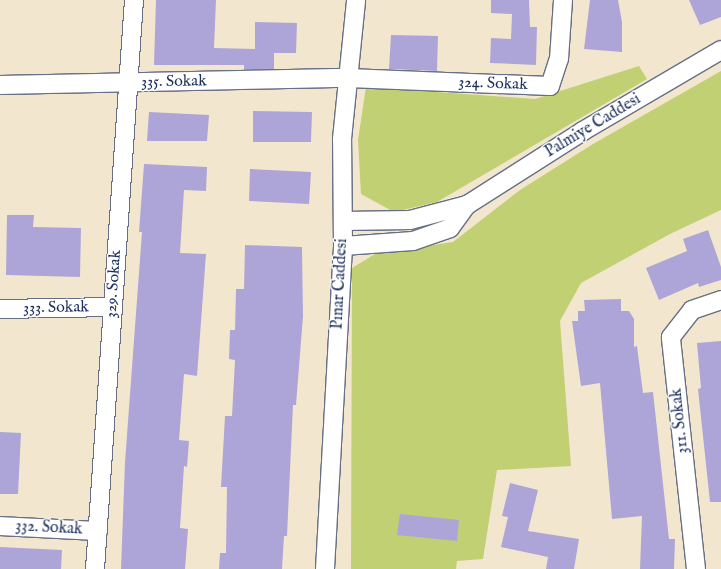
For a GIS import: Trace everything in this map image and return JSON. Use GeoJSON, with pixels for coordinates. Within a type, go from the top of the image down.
{"type":"FeatureCollection","features":[{"type":"Feature","properties":{"kind":"street","name":"329. Sokak"},"geometry":{"type":"LineString","coordinates":[[95,569],[134,0]]}},
{"type":"Feature","properties":{"kind":"street","name":"Pınar Caddesi"},"geometry":{"type":"LineString","coordinates":[[325,569],[343,246],[342,139],[356,0]]}},
{"type":"Feature","properties":{"kind":"street","name":"324. Sokak"},"geometry":{"type":"LineString","coordinates":[[348,78],[550,86],[559,59],[564,0]]}},
{"type":"Feature","properties":{"kind":"street","name":"Palmiye Caddesi"},"geometry":{"type":"LineString","coordinates":[[343,221],[410,220],[467,205],[583,131],[721,50]]}},
{"type":"Feature","properties":{"kind":"street","name":"335. Sokak"},"geometry":{"type":"LineString","coordinates":[[0,85],[128,84],[348,78]]}},
{"type":"Feature","properties":{"kind":"street","name":"Palmiye Caddesi"},"geometry":{"type":"LineString","coordinates":[[343,246],[413,241],[450,228],[467,205]]}},
{"type":"Feature","properties":{"kind":"street","name":"311. Sokak"},"geometry":{"type":"LineString","coordinates":[[696,569],[671,337],[692,310],[721,300]]}},
{"type":"Feature","properties":{"kind":"street","name":"333. Sokak"},"geometry":{"type":"LineString","coordinates":[[0,309],[113,307]]}},
{"type":"Feature","properties":{"kind":"street","name":"332. Sokak"},"geometry":{"type":"LineString","coordinates":[[0,526],[98,531]]}},
{"type":"Feature","properties":{"kind":"green space"},"geometry":{"type":"Polygon","coordinates":[[[639,66],[647,79],[437,202],[394,212],[361,194],[358,140],[366,87],[535,99],[639,66]]]}},
{"type":"Feature","properties":{"kind":"green space"},"geometry":{"type":"Polygon","coordinates":[[[721,71],[721,210],[670,234],[581,283],[560,321],[571,466],[497,470],[483,559],[457,561],[456,569],[351,569],[352,268],[375,254],[453,242],[520,190],[593,144],[721,71]]]}},
{"type":"Feature","properties":{"kind":"building"},"geometry":{"type":"Polygon","coordinates":[[[156,0],[216,0],[214,48],[255,49],[255,22],[297,23],[296,53],[274,53],[274,69],[244,70],[244,65],[154,65],[156,0]]]}},
{"type":"Feature","properties":{"kind":"building"},"geometry":{"type":"Polygon","coordinates":[[[491,0],[529,0],[530,27],[537,27],[536,65],[490,63],[491,38],[511,39],[512,14],[491,13],[491,0]]]}},
{"type":"Feature","properties":{"kind":"building"},"geometry":{"type":"Polygon","coordinates":[[[590,0],[618,0],[622,22],[622,52],[584,49],[590,0]]]}},
{"type":"Feature","properties":{"kind":"building"},"geometry":{"type":"Polygon","coordinates":[[[689,0],[721,0],[721,17],[700,25],[689,0]]]}},
{"type":"Feature","properties":{"kind":"building"},"geometry":{"type":"Polygon","coordinates":[[[391,35],[438,36],[437,71],[389,69],[391,35]]]}},
{"type":"Feature","properties":{"kind":"building"},"geometry":{"type":"Polygon","coordinates":[[[253,111],[312,112],[311,142],[253,142],[253,111]]]}},
{"type":"Feature","properties":{"kind":"building"},"geometry":{"type":"Polygon","coordinates":[[[149,112],[209,115],[207,141],[147,141],[149,112]]]}},
{"type":"Feature","properties":{"kind":"building"},"geometry":{"type":"Polygon","coordinates":[[[144,164],[207,167],[206,191],[184,190],[180,253],[206,254],[197,376],[184,374],[179,440],[189,441],[187,467],[184,466],[180,528],[188,529],[185,569],[121,569],[125,462],[142,232],[139,232],[144,164]]]}},
{"type":"Feature","properties":{"kind":"building"},"geometry":{"type":"Polygon","coordinates":[[[250,169],[311,172],[309,204],[249,201],[250,169]]]}},
{"type":"Feature","properties":{"kind":"building"},"geometry":{"type":"Polygon","coordinates":[[[7,215],[34,215],[33,227],[81,228],[80,277],[6,275],[7,215]]]}},
{"type":"Feature","properties":{"kind":"building"},"geometry":{"type":"Polygon","coordinates":[[[708,230],[721,267],[721,280],[699,287],[698,283],[659,300],[646,268],[687,251],[683,239],[708,230]]]}},
{"type":"Feature","properties":{"kind":"building"},"geometry":{"type":"Polygon","coordinates":[[[245,245],[302,247],[303,316],[296,405],[293,405],[287,536],[284,536],[282,569],[219,569],[220,553],[226,553],[227,487],[221,487],[225,416],[232,416],[235,360],[229,359],[230,330],[235,330],[236,289],[244,289],[245,245]]]}},
{"type":"Feature","properties":{"kind":"building"},"geometry":{"type":"Polygon","coordinates":[[[621,299],[621,311],[629,311],[634,319],[634,347],[637,346],[643,393],[653,392],[669,539],[675,539],[674,569],[640,569],[642,516],[612,519],[600,383],[581,386],[572,321],[578,321],[578,311],[585,311],[584,300],[621,299]]]}},
{"type":"Feature","properties":{"kind":"building"},"geometry":{"type":"Polygon","coordinates":[[[721,341],[721,502],[710,502],[698,389],[701,388],[697,343],[721,341]]]}},
{"type":"Feature","properties":{"kind":"building"},"geometry":{"type":"Polygon","coordinates":[[[0,432],[21,433],[18,494],[0,494],[0,432]]]}},
{"type":"Feature","properties":{"kind":"building"},"geometry":{"type":"Polygon","coordinates":[[[510,483],[538,490],[528,531],[579,539],[574,569],[546,569],[548,557],[501,547],[508,517],[502,516],[510,483]]]}},
{"type":"Feature","properties":{"kind":"building"},"geometry":{"type":"Polygon","coordinates":[[[400,514],[459,520],[457,541],[397,535],[400,514]]]}},
{"type":"Feature","properties":{"kind":"building"},"geometry":{"type":"Polygon","coordinates":[[[0,547],[62,550],[61,569],[0,569],[0,547]]]}}]}
